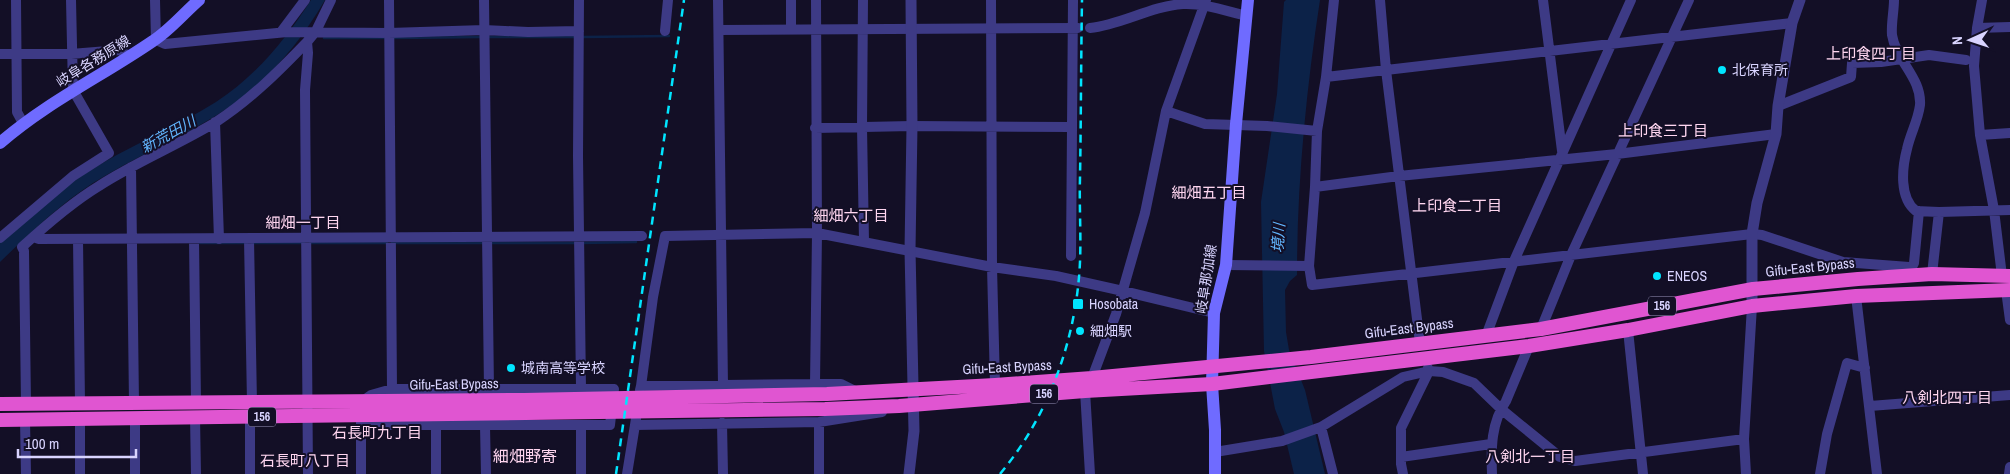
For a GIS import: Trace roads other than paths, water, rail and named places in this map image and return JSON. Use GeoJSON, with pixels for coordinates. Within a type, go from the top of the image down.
{"type":"FeatureCollection","features":[{"type":"Feature","properties":{"kind":"highway","name":"Gifu-East Bypass"},"geometry":{"type":"LineString","coordinates":[[524,406],[827,394],[995,385],[1259,362],[1541,329],[1754,289],[1870,271],[1932,274],[2007,283]]}},
{"type":"Feature","properties":{"kind":"highway","name":"Gifu-East Bypass"},"geometry":{"type":"LineString","coordinates":[[0,420],[250,417],[307,409],[361,408],[524,406],[825,409],[899,406],[1085,391],[1212,384],[1319,372],[1428,365],[1752,306],[2007,283]]}},
{"type":"Feature","properties":{"kind":"highway","name":"Gifu-East Bypass"},"geometry":{"type":"LineString","coordinates":[[0,404],[252,403],[307,409]]}},
{"type":"Feature","properties":{"kind":"main road","name":"岐阜各務原線"},"geometry":{"type":"LineString","coordinates":[[0,143],[23,123],[73,90],[156,40],[199,0]]}},
{"type":"Feature","properties":{"kind":"main road","name":"岐阜那加線"},"geometry":{"type":"LineString","coordinates":[[1216,474],[1212,384],[1214,313],[1226,264],[1236,124],[1248,0]]}},
{"type":"Feature","properties":{"kind":"street"},"geometry":{"type":"LineString","coordinates":[[16,0],[17,112],[23,123]]}},
{"type":"Feature","properties":{"kind":"street"},"geometry":{"type":"LineString","coordinates":[[0,238],[73,176],[109,153],[73,90],[71,0]]}},
{"type":"Feature","properties":{"kind":"street"},"geometry":{"type":"LineString","coordinates":[[156,0],[156,40],[166,44],[284,32],[310,35],[484,30],[528,32],[579,31]]}},
{"type":"Feature","properties":{"kind":"street"},"geometry":{"type":"LineString","coordinates":[[284,32],[305,0]]}},
{"type":"Feature","properties":{"kind":"street"},"geometry":{"type":"LineString","coordinates":[[26,404],[24,251],[22,247],[62,212],[98,186],[215,122],[244,102],[263,85],[310,35],[331,0]]}},
{"type":"Feature","properties":{"kind":"street"},"geometry":{"type":"LineString","coordinates":[[389,0],[392,389]]}},
{"type":"Feature","properties":{"kind":"street"},"geometry":{"type":"LineString","coordinates":[[484,0],[489,389]]}},
{"type":"Feature","properties":{"kind":"street"},"geometry":{"type":"LineString","coordinates":[[579,0],[581,388]]}},
{"type":"Feature","properties":{"kind":"street"},"geometry":{"type":"LineString","coordinates":[[665,31],[668,0]]}},
{"type":"Feature","properties":{"kind":"street"},"geometry":{"type":"LineString","coordinates":[[718,0],[724,386]]}},
{"type":"Feature","properties":{"kind":"street"},"geometry":{"type":"LineString","coordinates":[[791,0],[791,29]]}},
{"type":"Feature","properties":{"kind":"street"},"geometry":{"type":"LineString","coordinates":[[815,384],[817,233],[815,128],[816,0]]}},
{"type":"Feature","properties":{"kind":"street"},"geometry":{"type":"LineString","coordinates":[[862,0],[864,242]]}},
{"type":"Feature","properties":{"kind":"street"},"geometry":{"type":"LineString","coordinates":[[909,474],[914,431],[910,250],[912,126],[911,0]]}},
{"type":"Feature","properties":{"kind":"street"},"geometry":{"type":"LineString","coordinates":[[991,0],[992,267],[995,385]]}},
{"type":"Feature","properties":{"kind":"street"},"geometry":{"type":"LineString","coordinates":[[1071,256],[1071,127],[1075,28],[1073,0]]}},
{"type":"Feature","properties":{"kind":"street"},"geometry":{"type":"LineString","coordinates":[[1334,0],[1318,131],[1316,187],[1309,266],[1312,285],[1752,234],[1762,235],[1870,271],[1912,266],[1920,211]]}},
{"type":"Feature","properties":{"kind":"street"},"geometry":{"type":"LineString","coordinates":[[1380,0],[1386,70],[1420,343]]}},
{"type":"Feature","properties":{"kind":"street"},"geometry":{"type":"LineString","coordinates":[[1542,0],[1561,156]]}},
{"type":"Feature","properties":{"kind":"street"},"geometry":{"type":"LineString","coordinates":[[1486,336],[1514,261],[1631,0]]}},
{"type":"Feature","properties":{"kind":"street"},"geometry":{"type":"LineString","coordinates":[[1541,329],[1571,255],[1689,0]]}},
{"type":"Feature","properties":{"kind":"street"},"geometry":{"type":"LineString","coordinates":[[1746,474],[1744,439],[1754,289],[1752,234],[1757,202],[1776,134],[1778,106],[1792,23],[1800,0]]}},
{"type":"Feature","properties":{"kind":"street"},"geometry":{"type":"LineString","coordinates":[[1894,0],[1892,34],[1902,60],[1919,90],[1918,117],[1907,148],[1903,169],[1906,200],[1911,207],[1920,211],[2010,210]]}},
{"type":"Feature","properties":{"kind":"street"},"geometry":{"type":"LineString","coordinates":[[1982,0],[1977,28],[1974,66],[1980,135],[2007,283],[2010,320]]}},
{"type":"Feature","properties":{"kind":"street"},"geometry":{"type":"LineString","coordinates":[[1092,378],[1123,290],[1151,191],[1166,111],[1205,3]]}},
{"type":"Feature","properties":{"kind":"street"},"geometry":{"type":"LineString","coordinates":[[1090,28],[1182,4],[1205,3],[1247,16]]}},
{"type":"Feature","properties":{"kind":"street"},"geometry":{"type":"LineString","coordinates":[[1326,77],[1792,23]]}},
{"type":"Feature","properties":{"kind":"street"},"geometry":{"type":"LineString","coordinates":[[1977,28],[2010,27]]}},
{"type":"Feature","properties":{"kind":"street"},"geometry":{"type":"LineString","coordinates":[[719,30],[1075,28]]}},
{"type":"Feature","properties":{"kind":"street"},"geometry":{"type":"LineString","coordinates":[[308,474],[305,90],[310,35]]}},
{"type":"Feature","properties":{"kind":"street"},"geometry":{"type":"LineString","coordinates":[[0,54],[71,54],[120,50],[129,57]]}},
{"type":"Feature","properties":{"kind":"street"},"geometry":{"type":"LineString","coordinates":[[1778,106],[1852,77],[1852,64],[1902,60],[1930,55],[1966,60]]}},
{"type":"Feature","properties":{"kind":"street"},"geometry":{"type":"LineString","coordinates":[[1166,111],[1205,124],[1236,124],[1318,131]]}},
{"type":"Feature","properties":{"kind":"street"},"geometry":{"type":"LineString","coordinates":[[215,122],[219,239]]}},
{"type":"Feature","properties":{"kind":"street"},"geometry":{"type":"LineString","coordinates":[[815,128],[912,126],[1071,127]]}},
{"type":"Feature","properties":{"kind":"street"},"geometry":{"type":"LineString","coordinates":[[1980,135],[2010,133]]}},
{"type":"Feature","properties":{"kind":"street"},"geometry":{"type":"LineString","coordinates":[[1316,187],[1561,156],[1617,154],[1776,134]]}},
{"type":"Feature","properties":{"kind":"street"},"geometry":{"type":"LineString","coordinates":[[131,167],[134,403]]}},
{"type":"Feature","properties":{"kind":"street"},"geometry":{"type":"LineString","coordinates":[[1932,274],[1939,212]]}},
{"type":"Feature","properties":{"kind":"street"},"geometry":{"type":"LineString","coordinates":[[627,474],[653,297],[665,236],[817,233],[992,267],[1056,276],[1123,290],[1214,313]]}},
{"type":"Feature","properties":{"kind":"street"},"geometry":{"type":"LineString","coordinates":[[33,237],[40,239],[249,239],[642,236]]}},
{"type":"Feature","properties":{"kind":"street"},"geometry":{"type":"LineString","coordinates":[[78,239],[80,404]]}},
{"type":"Feature","properties":{"kind":"street"},"geometry":{"type":"LineString","coordinates":[[194,239],[196,403]]}},
{"type":"Feature","properties":{"kind":"street"},"geometry":{"type":"LineString","coordinates":[[249,239],[252,403]]}},
{"type":"Feature","properties":{"kind":"street"},"geometry":{"type":"LineString","coordinates":[[1226,264],[1309,266]]}},
{"type":"Feature","properties":{"kind":"street"},"geometry":{"type":"LineString","coordinates":[[1856,296],[1878,474]]}},
{"type":"Feature","properties":{"kind":"street"},"geometry":{"type":"LineString","coordinates":[[1628,330],[1643,474]]}},
{"type":"Feature","properties":{"kind":"street"},"geometry":{"type":"LineString","coordinates":[[1492,474],[1491,444],[1501,409],[1529,346]]}},
{"type":"Feature","properties":{"kind":"street"},"geometry":{"type":"LineString","coordinates":[[1820,474],[1827,434],[1848,363],[1865,368]]}},
{"type":"Feature","properties":{"kind":"street"},"geometry":{"type":"LineString","coordinates":[[1428,365],[1474,383],[1501,409],[1560,457],[1575,460],[1744,439]]}},
{"type":"Feature","properties":{"kind":"street"},"geometry":{"type":"LineString","coordinates":[[1215,452],[1282,440],[1320,427],[1403,377],[1428,365]]}},
{"type":"Feature","properties":{"kind":"street"},"geometry":{"type":"LineString","coordinates":[[1403,474],[1401,428],[1428,365]]}},
{"type":"Feature","properties":{"kind":"street"},"geometry":{"type":"LineString","coordinates":[[641,386],[841,384],[856,392]]}},
{"type":"Feature","properties":{"kind":"street"},"geometry":{"type":"LineString","coordinates":[[361,408],[376,425],[610,425],[614,389],[392,389],[371,395],[361,408],[361,474]]}},
{"type":"Feature","properties":{"kind":"street"},"geometry":{"type":"LineString","coordinates":[[1085,391],[1090,474]]}},
{"type":"Feature","properties":{"kind":"street"},"geometry":{"type":"LineString","coordinates":[[1870,406],[2010,395]]}},
{"type":"Feature","properties":{"kind":"street"},"geometry":{"type":"LineString","coordinates":[[635,425],[818,422],[881,412],[899,406]]}},
{"type":"Feature","properties":{"kind":"street"},"geometry":{"type":"LineString","coordinates":[[195,417],[196,474]]}},
{"type":"Feature","properties":{"kind":"street"},"geometry":{"type":"LineString","coordinates":[[250,417],[250,474]]}},
{"type":"Feature","properties":{"kind":"street"},"geometry":{"type":"LineString","coordinates":[[135,418],[135,474]]}},
{"type":"Feature","properties":{"kind":"street"},"geometry":{"type":"LineString","coordinates":[[80,419],[80,474]]}},
{"type":"Feature","properties":{"kind":"street"},"geometry":{"type":"LineString","coordinates":[[25,420],[26,474]]}},
{"type":"Feature","properties":{"kind":"street"},"geometry":{"type":"LineString","coordinates":[[818,422],[819,474]]}},
{"type":"Feature","properties":{"kind":"street"},"geometry":{"type":"LineString","coordinates":[[722,423],[723,474]]}},
{"type":"Feature","properties":{"kind":"street"},"geometry":{"type":"LineString","coordinates":[[581,425],[581,474]]}},
{"type":"Feature","properties":{"kind":"street"},"geometry":{"type":"LineString","coordinates":[[436,426],[436,474]]}},
{"type":"Feature","properties":{"kind":"street"},"geometry":{"type":"LineString","coordinates":[[485,426],[486,474]]}},
{"type":"Feature","properties":{"kind":"street"},"geometry":{"type":"LineString","coordinates":[[1320,427],[1333,474]]}},
{"type":"Feature","properties":{"kind":"street"},"geometry":{"type":"LineString","coordinates":[[1401,457],[1491,444]]}},
{"type":"Feature","properties":{"kind":"street"},"geometry":{"type":"LineString","coordinates":[[2009,474],[2010,467]]}},
{"type":"Feature","properties":{"kind":"water","name":"新荒田川"},"geometry":{"type":"Polygon","coordinates":[[[311,0],[325,0],[291,49],[249,92],[202,124],[93,183],[45,220],[0,262],[0,243],[63,189],[86,173],[184,120],[231,92],[257,69],[281,43],[311,0]]]}},
{"type":"Feature","properties":{"kind":"water","name":"境川"},"geometry":{"type":"Polygon","coordinates":[[[1286,0],[1320,0],[1303,138],[1297,275],[1290,281],[1285,290],[1286,332],[1289,350],[1305,390],[1325,474],[1294,474],[1284,432],[1275,409],[1264,351],[1261,202],[1277,94],[1284,2],[1286,0]]]}},
{"type":"Feature","properties":{"kind":"waterway"},"geometry":{"type":"LineString","coordinates":[[583,37],[669,36]]}},
{"type":"Feature","properties":{"kind":"waterway"},"geometry":{"type":"LineString","coordinates":[[393,38],[482,37]]}},
{"type":"Feature","properties":{"kind":"waterway"},"geometry":{"type":"LineString","coordinates":[[488,37],[577,37]]}},
{"type":"Feature","properties":{"kind":"waterway"},"geometry":{"type":"LineString","coordinates":[[324,38],[385,38]]}},
{"type":"Feature","properties":{"kind":"waterway"},"geometry":{"type":"LineString","coordinates":[[582,243],[636,242]]}},
{"type":"Feature","properties":{"kind":"waterway"},"geometry":{"type":"LineString","coordinates":[[200,243],[247,243]]}},
{"type":"Feature","properties":{"kind":"waterway"},"geometry":{"type":"LineString","coordinates":[[252,243],[304,243]]}},
{"type":"Feature","properties":{"kind":"waterway"},"geometry":{"type":"LineString","coordinates":[[310,243],[387,243]]}},
{"type":"Feature","properties":{"kind":"waterway"},"geometry":{"type":"LineString","coordinates":[[392,243],[484,243]]}},
{"type":"Feature","properties":{"kind":"waterway"},"geometry":{"type":"LineString","coordinates":[[490,243],[577,243]]}},
{"type":"Feature","properties":{"kind":"railway"},"geometry":{"type":"LineString","coordinates":[[616,474],[684,0]]}},
{"type":"Feature","properties":{"kind":"railway"},"geometry":{"type":"LineString","coordinates":[[1000,474],[1031,430],[1044,406],[1063,356],[1076,304],[1080,252],[1082,0]]}},
{"type":"Feature","properties":{"kind":"place","name":"北保育所"},"geometry":{"type":"Point","coordinates":[1722,70]}},
{"type":"Feature","properties":{"kind":"place","name":"ENEOS"},"geometry":{"type":"Point","coordinates":[1657,276]}},
{"type":"Feature","properties":{"kind":"place","name":"Hosobata"},"geometry":{"type":"Point","coordinates":[1078,304]}},
{"type":"Feature","properties":{"kind":"place","name":"細畑駅"},"geometry":{"type":"Point","coordinates":[1080,331]}},
{"type":"Feature","properties":{"kind":"place","name":"城南高等学校"},"geometry":{"type":"Point","coordinates":[511,368]}},
{"type":"Feature","properties":{"kind":"district","name":"上印食四丁目"},"geometry":{"type":"Point","coordinates":[1871,53]}},
{"type":"Feature","properties":{"kind":"district","name":"上印食三丁目"},"geometry":{"type":"Point","coordinates":[1663,130]}},
{"type":"Feature","properties":{"kind":"district","name":"細畑五丁目"},"geometry":{"type":"Point","coordinates":[1209,192]}},
{"type":"Feature","properties":{"kind":"district","name":"上印食二丁目"},"geometry":{"type":"Point","coordinates":[1457,205]}},
{"type":"Feature","properties":{"kind":"district","name":"細畑六丁目"},"geometry":{"type":"Point","coordinates":[851,215]}},
{"type":"Feature","properties":{"kind":"district","name":"細畑一丁目"},"geometry":{"type":"Point","coordinates":[303,222]}},
{"type":"Feature","properties":{"kind":"district","name":"八剣北四丁目"},"geometry":{"type":"Point","coordinates":[1947,397]}},
{"type":"Feature","properties":{"kind":"district","name":"石長町九丁目"},"geometry":{"type":"Point","coordinates":[377,432]}},
{"type":"Feature","properties":{"kind":"district","name":"細畑野寄"},"geometry":{"type":"Point","coordinates":[525,456]}},
{"type":"Feature","properties":{"kind":"district","name":"八剣北一丁目"},"geometry":{"type":"Point","coordinates":[1530,456]}},
{"type":"Feature","properties":{"kind":"district","name":"石長町八丁目"},"geometry":{"type":"Point","coordinates":[305,460]}}]}
